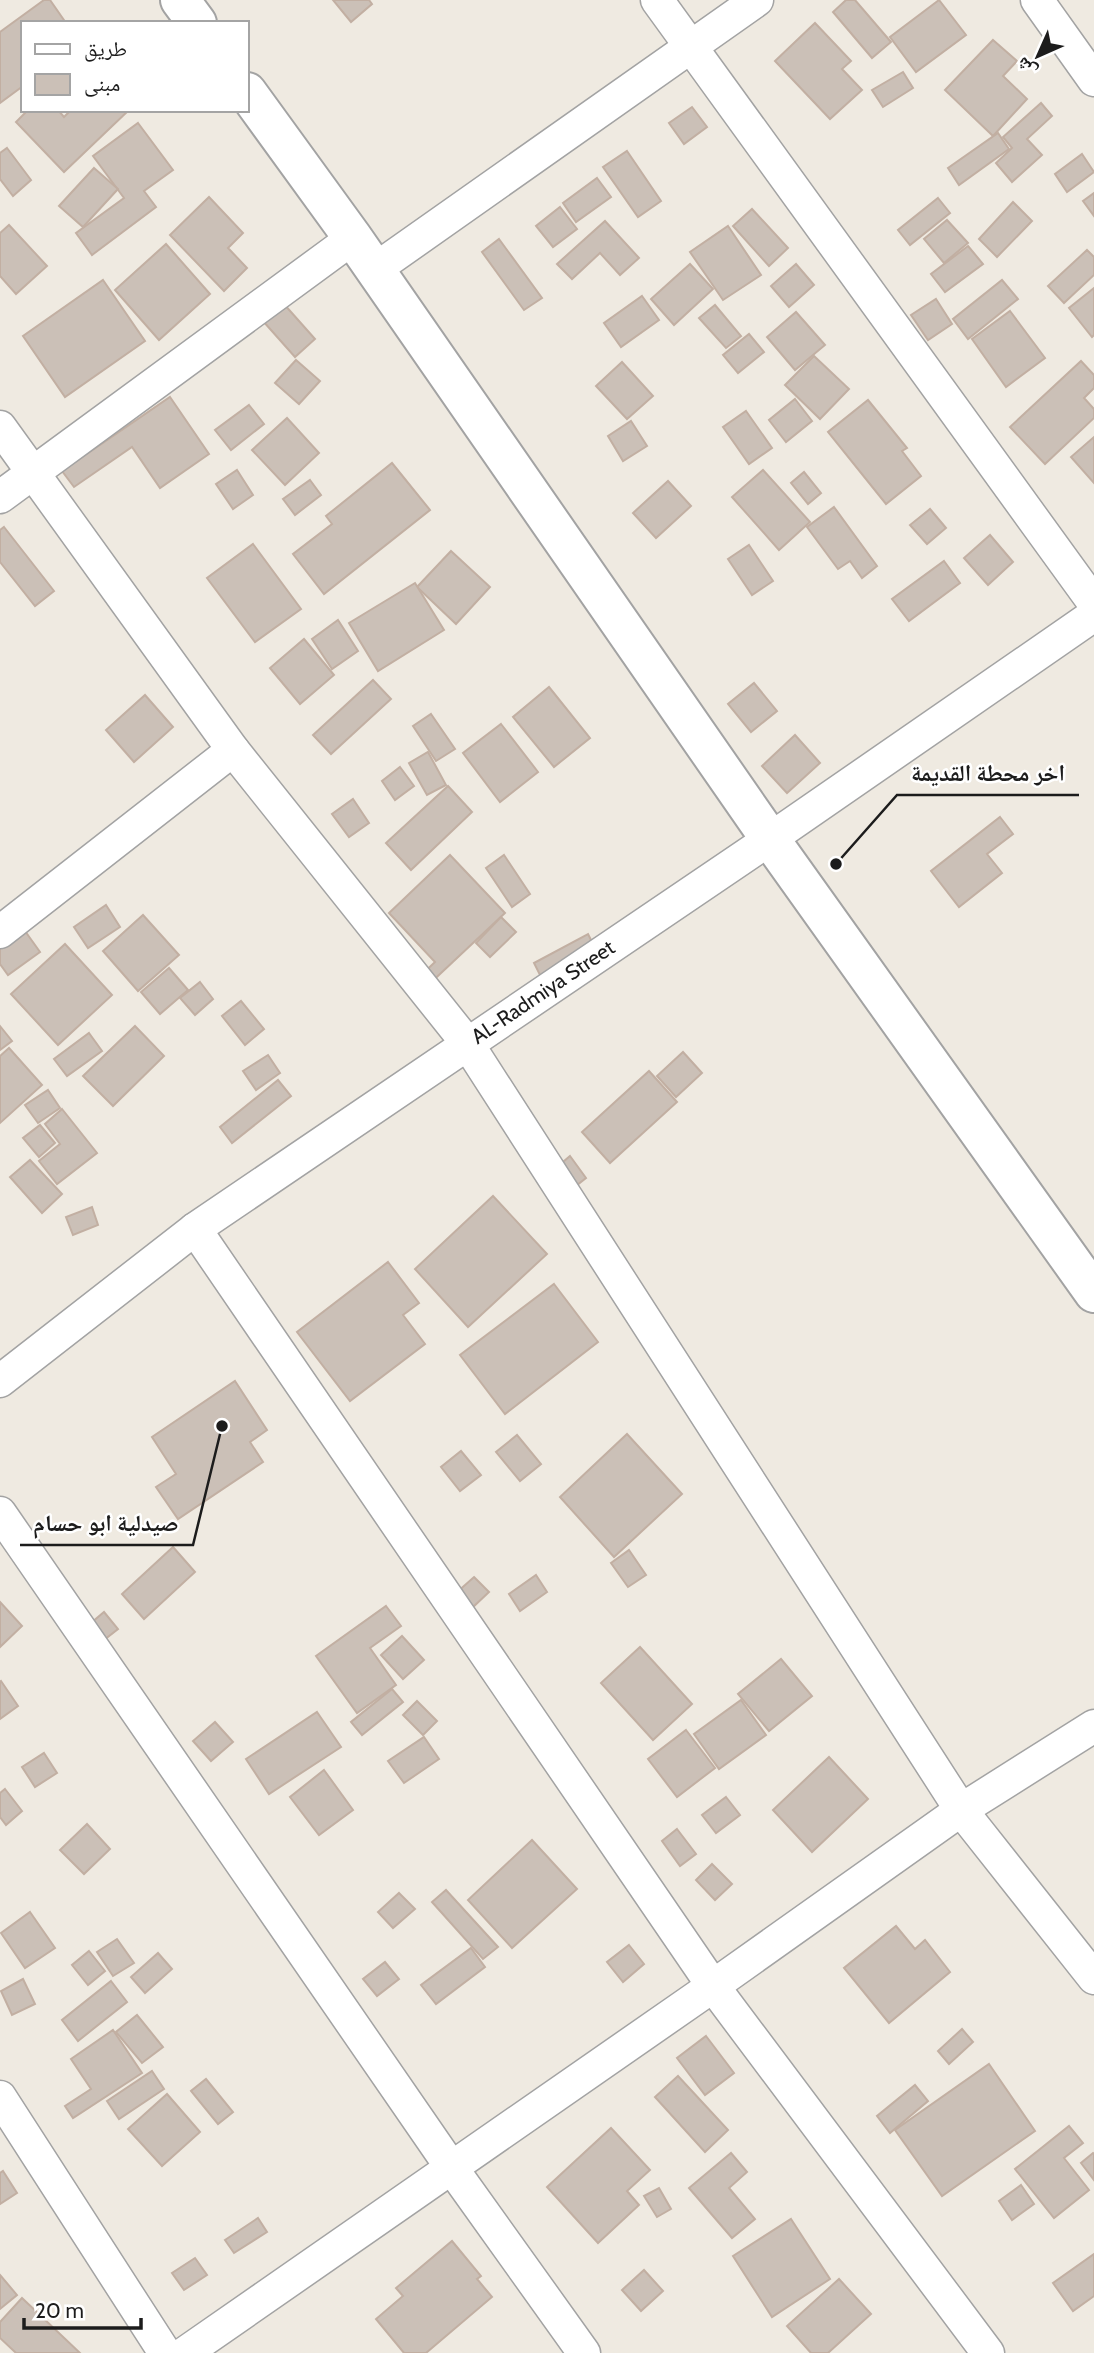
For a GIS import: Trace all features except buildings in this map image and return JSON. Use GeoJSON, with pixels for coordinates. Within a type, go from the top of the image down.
{"type":"FeatureCollection","features":[{"type":"Feature","properties":{"kind":"street"},"geometry":{"type":"LineString","coordinates":[[180,0],[196,21]]}},
{"type":"Feature","properties":{"kind":"street"},"geometry":{"type":"LineString","coordinates":[[657,0],[1094,603]]}},
{"type":"Feature","properties":{"kind":"street"},"geometry":{"type":"LineString","coordinates":[[374,270],[757,0]]}},
{"type":"Feature","properties":{"kind":"street"},"geometry":{"type":"LineString","coordinates":[[1037,0],[1094,80]]}},
{"type":"Feature","properties":{"kind":"street"},"geometry":{"type":"LineString","coordinates":[[248,93],[353,238],[770,839],[1094,1293]]}},
{"type":"Feature","properties":{"kind":"street"},"geometry":{"type":"LineString","coordinates":[[0,497],[353,238]]}},
{"type":"Feature","properties":{"kind":"street"},"geometry":{"type":"LineString","coordinates":[[0,427],[233,750],[467,1043],[961,1810],[1094,1978]]}},
{"type":"Feature","properties":{"kind":"street","name":"AL-Radmiya Street"},"geometry":{"type":"LineString","coordinates":[[0,1381],[195,1229],[770,839],[1094,615]]}},
{"type":"Feature","properties":{"kind":"street"},"geometry":{"type":"LineString","coordinates":[[0,932],[233,750]]}},
{"type":"Feature","properties":{"kind":"street"},"geometry":{"type":"LineString","coordinates":[[195,1229],[713,1986],[988,2353]]}},
{"type":"Feature","properties":{"kind":"street"},"geometry":{"type":"LineString","coordinates":[[0,1513],[451,2167],[584,2353]]}},
{"type":"Feature","properties":{"kind":"street"},"geometry":{"type":"LineString","coordinates":[[185,2353],[961,1810],[1094,1726]]}},
{"type":"Feature","properties":{"kind":"street"},"geometry":{"type":"LineString","coordinates":[[0,2097],[165,2353]]}},
{"type":"Feature","properties":{"kind":"place","name":"اخر محطة القديمة"},"geometry":{"type":"Point","coordinates":[836,864]}},
{"type":"Feature","properties":{"kind":"place","name":"صيدلية ابو حسام"},"geometry":{"type":"Point","coordinates":[222,1426]}}]}
